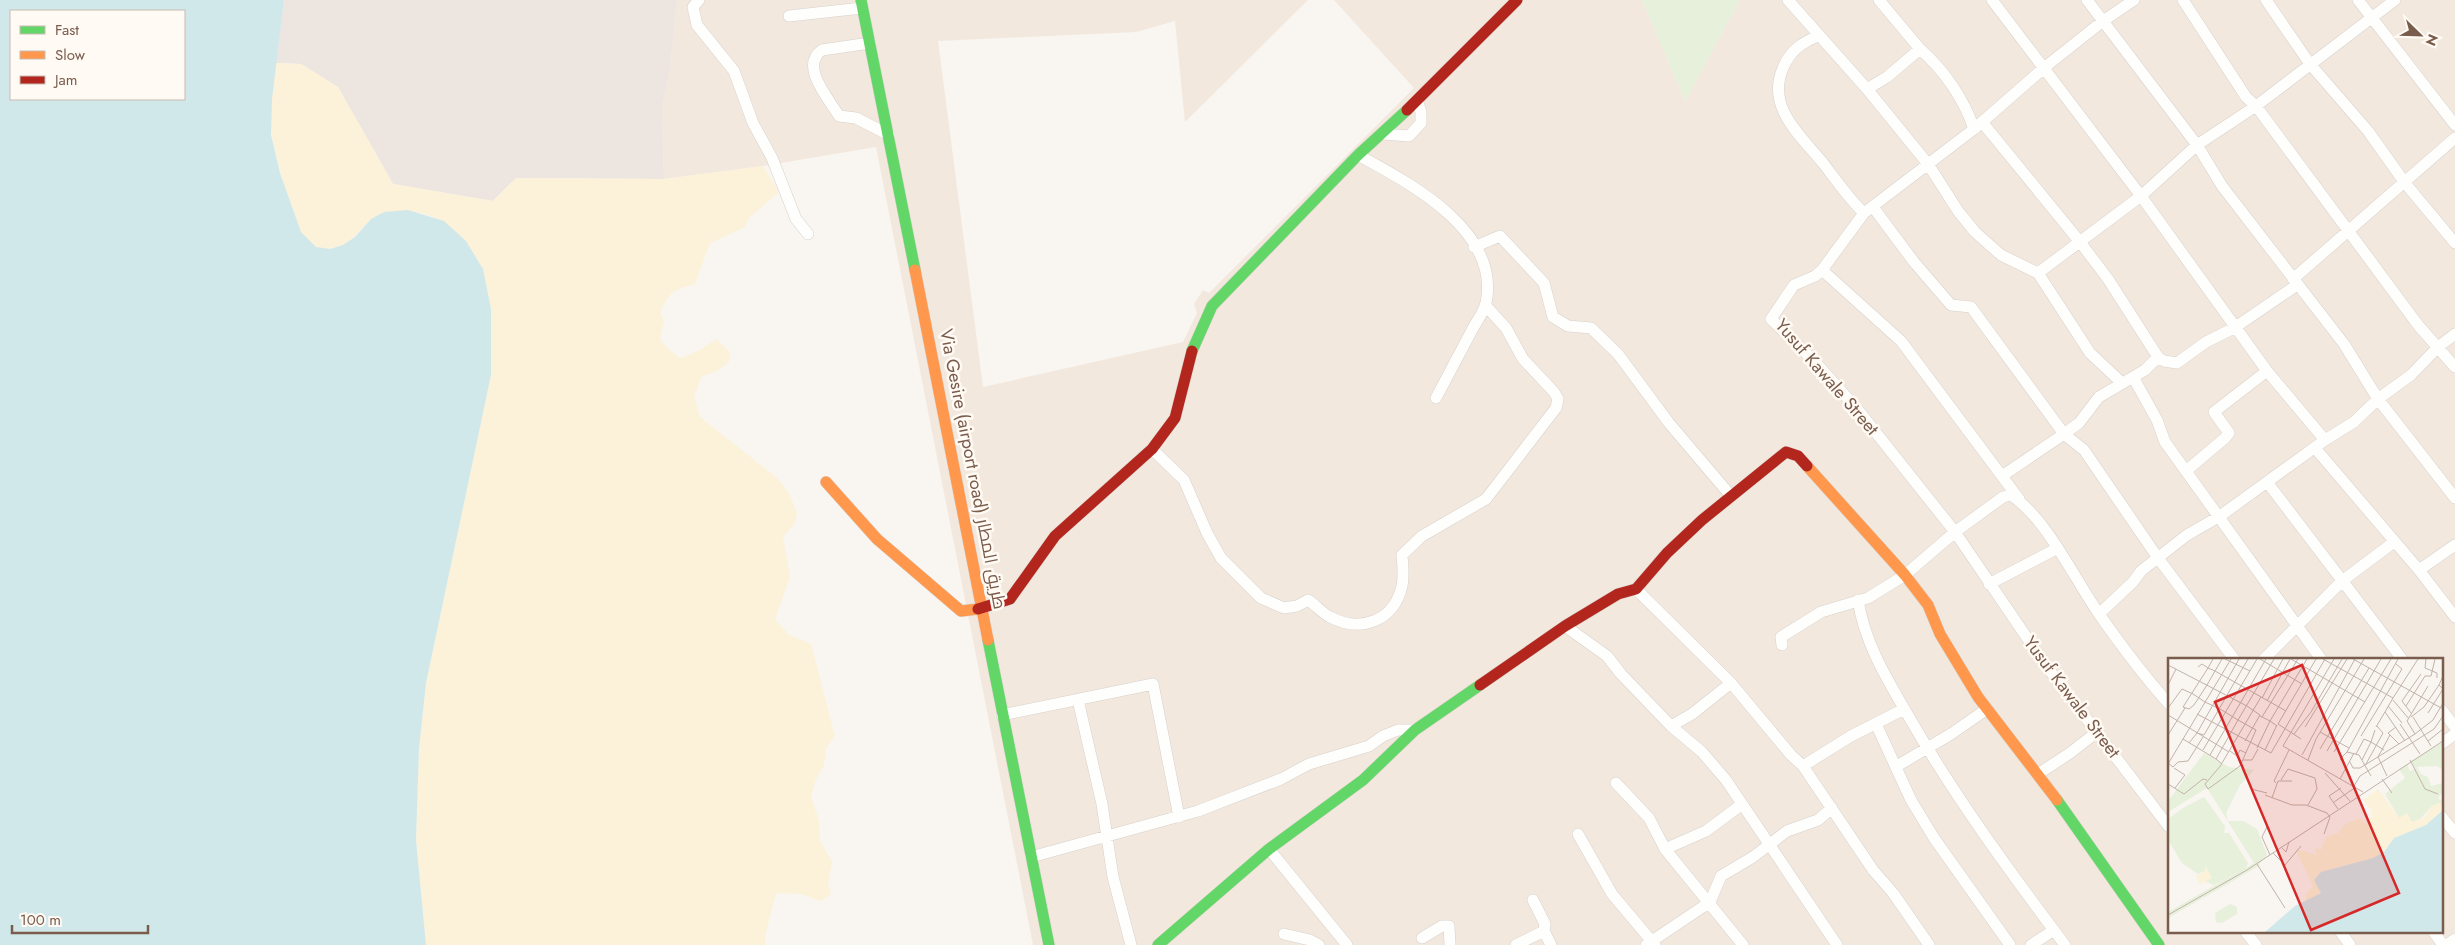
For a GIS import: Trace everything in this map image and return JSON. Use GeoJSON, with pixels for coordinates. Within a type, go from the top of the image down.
{"type":"FeatureCollection","features":[{"type":"Feature","properties":{"kind":"street"},"geometry":{"type":"LineString","coordinates":[[699,0],[693,7],[697,24],[734,71],[753,123],[772,158],[796,219],[808,234]]}},
{"type":"Feature","properties":{"kind":"street"},"geometry":{"type":"LineString","coordinates":[[826,482],[866,528],[921,580],[937,589],[961,611],[983,609],[1010,599],[1055,536],[1152,449],[1166,433],[1175,418],[1193,348],[1212,306],[1358,155],[1383,134],[1517,0]]}},
{"type":"Feature","properties":{"kind":"street"},"geometry":{"type":"LineString","coordinates":[[1788,0],[1867,89],[1928,164],[1958,211],[1975,232],[2001,255],[2038,273],[2090,353],[2122,383]]}},
{"type":"Feature","properties":{"kind":"street"},"geometry":{"type":"LineString","coordinates":[[1879,0],[1951,84],[1978,126],[2080,242],[2108,279],[2158,357],[2164,361],[2177,363],[2206,342],[2234,328],[2295,282],[2346,231],[2405,183],[2455,138]]}},
{"type":"Feature","properties":{"kind":"street"},"geometry":{"type":"LineString","coordinates":[[1992,0],[2045,67],[2141,196],[2234,328],[2267,371],[2325,440]]}},
{"type":"Feature","properties":{"kind":"street"},"geometry":{"type":"LineString","coordinates":[[2088,0],[2197,146],[2222,186],[2344,344],[2378,399],[2455,498]]}},
{"type":"Feature","properties":{"kind":"street","name":"Yusuf Kawale Street"},"geometry":{"type":"LineString","coordinates":[[2134,0],[2103,21],[2045,67],[1978,126],[1868,210],[1822,270],[1815,276],[1794,285],[1771,319],[1816,363],[1858,410],[1955,532],[2047,667],[2168,826]]}},
{"type":"Feature","properties":{"kind":"street"},"geometry":{"type":"LineString","coordinates":[[2183,0],[2246,97],[2256,106],[2346,231],[2418,325],[2455,367]]}},
{"type":"Feature","properties":{"kind":"street"},"geometry":{"type":"LineString","coordinates":[[2266,0],[2310,64],[2368,131],[2405,183],[2455,243]]}},
{"type":"Feature","properties":{"kind":"street"},"geometry":{"type":"LineString","coordinates":[[2358,0],[2455,125]]}},
{"type":"Feature","properties":{"kind":"street"},"geometry":{"type":"LineString","coordinates":[[2038,273],[2141,196],[2197,146],[2256,106],[2395,0]]}},
{"type":"Feature","properties":{"kind":"street"},"geometry":{"type":"LineString","coordinates":[[788,16],[861,4]]}},
{"type":"Feature","properties":{"kind":"street","name":"Via Gesire (airport road) طريق المطار"},"geometry":{"type":"LineString","coordinates":[[861,4],[889,135],[1030,857],[1049,945]]}},
{"type":"Feature","properties":{"kind":"street"},"geometry":{"type":"LineString","coordinates":[[1818,36],[1798,46],[1785,63],[1779,77],[1778,93],[1782,111],[1798,135],[1868,210],[1951,305],[1971,307],[2064,434],[2084,450],[2158,558],[2233,658]]}},
{"type":"Feature","properties":{"kind":"street"},"geometry":{"type":"LineString","coordinates":[[870,42],[822,50],[815,54],[812,61],[813,71],[839,116],[856,118],[889,135]]}},
{"type":"Feature","properties":{"kind":"street"},"geometry":{"type":"LineString","coordinates":[[1867,89],[1911,59],[1920,49]]}},
{"type":"Feature","properties":{"kind":"street"},"geometry":{"type":"LineString","coordinates":[[1383,134],[1408,136],[1421,123],[1421,112],[1417,100]]}},
{"type":"Feature","properties":{"kind":"street"},"geometry":{"type":"LineString","coordinates":[[1358,155],[1417,188],[1460,225],[1474,247],[1485,271],[1485,305],[1436,398]]}},
{"type":"Feature","properties":{"kind":"street"},"geometry":{"type":"LineString","coordinates":[[1474,247],[1500,236],[1544,283],[1553,317],[1568,326],[1592,328],[1618,354],[1669,423],[1731,496]]}},
{"type":"Feature","properties":{"kind":"street"},"geometry":{"type":"LineString","coordinates":[[1822,270],[1901,341],[2020,501],[2058,548],[2099,614],[2168,703]]}},
{"type":"Feature","properties":{"kind":"street"},"geometry":{"type":"LineString","coordinates":[[1152,449],[1184,480],[1207,534],[1221,558],[1261,598],[1284,608],[1308,600],[1329,617],[1353,624],[1372,623],[1384,616],[1394,605],[1402,587],[1402,555],[1422,536],[1486,498],[1556,408],[1558,399],[1554,392],[1523,359],[1506,328],[1485,305]]}},
{"type":"Feature","properties":{"kind":"street"},"geometry":{"type":"LineString","coordinates":[[2099,614],[2141,571],[2187,535],[2220,516],[2325,440],[2354,422],[2378,399],[2410,375],[2438,346],[2455,334]]}},
{"type":"Feature","properties":{"kind":"street"},"geometry":{"type":"LineString","coordinates":[[2002,476],[2079,423],[2099,397],[2145,370],[2158,357]]}},
{"type":"Feature","properties":{"kind":"street"},"geometry":{"type":"LineString","coordinates":[[2186,470],[2229,433],[2214,412],[2267,371]]}},
{"type":"Feature","properties":{"kind":"street"},"geometry":{"type":"LineString","coordinates":[[2133,377],[2157,420],[2165,442],[2321,658]]}},
{"type":"Feature","properties":{"kind":"street"},"geometry":{"type":"LineString","coordinates":[[2315,448],[2419,570],[2455,617]]}},
{"type":"Feature","properties":{"kind":"street"},"geometry":{"type":"LineString","coordinates":[[1158,945],[1269,849],[1363,780],[1414,730],[1565,626],[1618,594],[1636,589],[1667,553],[1731,496],[1786,452],[1792,453],[1825,484],[1906,576],[1928,605],[1940,634],[1987,709],[2038,774],[2159,945]]}},
{"type":"Feature","properties":{"kind":"street"},"geometry":{"type":"LineString","coordinates":[[2267,482],[2401,658]]}},
{"type":"Feature","properties":{"kind":"street"},"geometry":{"type":"LineString","coordinates":[[1782,645],[1781,637],[1821,612],[1868,598],[1906,576],[1955,532],[2003,497],[2011,495],[2020,501]]}},
{"type":"Feature","properties":{"kind":"street"},"geometry":{"type":"LineString","coordinates":[[2265,658],[2342,581],[2394,542]]}},
{"type":"Feature","properties":{"kind":"street"},"geometry":{"type":"LineString","coordinates":[[2419,570],[2455,545]]}},
{"type":"Feature","properties":{"kind":"street"},"geometry":{"type":"LineString","coordinates":[[1989,584],[2058,548]]}},
{"type":"Feature","properties":{"kind":"street"},"geometry":{"type":"LineString","coordinates":[[1636,589],[1731,683],[1791,755],[1803,766],[1872,870],[1893,893],[1929,945]]}},
{"type":"Feature","properties":{"kind":"street"},"geometry":{"type":"LineString","coordinates":[[1858,600],[1860,616],[1876,660],[1926,748],[1989,843],[2065,945]]}},
{"type":"Feature","properties":{"kind":"street"},"geometry":{"type":"LineString","coordinates":[[1565,626],[1608,656],[1622,674],[1671,726],[1702,752],[1726,780],[1741,805],[1837,945]]}},
{"type":"Feature","properties":{"kind":"street"},"geometry":{"type":"LineString","coordinates":[[1671,726],[1692,714],[1731,683]]}},
{"type":"Feature","properties":{"kind":"street"},"geometry":{"type":"LineString","coordinates":[[1002,715],[1153,684],[1179,816]]}},
{"type":"Feature","properties":{"kind":"street"},"geometry":{"type":"LineString","coordinates":[[1078,700],[1108,836],[1113,877],[1131,945]]}},
{"type":"Feature","properties":{"kind":"street"},"geometry":{"type":"LineString","coordinates":[[1803,766],[1904,709]]}},
{"type":"Feature","properties":{"kind":"street"},"geometry":{"type":"LineString","coordinates":[[1897,766],[1951,734],[1987,709]]}},
{"type":"Feature","properties":{"kind":"street"},"geometry":{"type":"LineString","coordinates":[[2442,710],[2455,726]]}},
{"type":"Feature","properties":{"kind":"street"},"geometry":{"type":"LineString","coordinates":[[1876,724],[1897,766],[1911,800],[1934,838],[2010,945]]}},
{"type":"Feature","properties":{"kind":"street"},"geometry":{"type":"LineString","coordinates":[[1030,857],[1198,812],[1281,779],[1309,764],[1369,746],[1383,736],[1398,730],[1414,730]]}},
{"type":"Feature","properties":{"kind":"street"},"geometry":{"type":"LineString","coordinates":[[2038,774],[2097,732]]}},
{"type":"Feature","properties":{"kind":"street"},"geometry":{"type":"LineString","coordinates":[[2442,743],[2455,734]]}},
{"type":"Feature","properties":{"kind":"street"},"geometry":{"type":"LineString","coordinates":[[1616,783],[1649,818],[1665,849],[1710,902],[1743,945]]}},
{"type":"Feature","properties":{"kind":"street"},"geometry":{"type":"LineString","coordinates":[[1665,849],[1706,830],[1741,805]]}},
{"type":"Feature","properties":{"kind":"street"},"geometry":{"type":"LineString","coordinates":[[1578,834],[1612,894],[1651,944],[1710,902],[1721,876],[1787,831],[1818,820],[1832,808]]}},
{"type":"Feature","properties":{"kind":"street"},"geometry":{"type":"LineString","coordinates":[[2442,817],[2455,833]]}},
{"type":"Feature","properties":{"kind":"street"},"geometry":{"type":"LineString","coordinates":[[1269,849],[1342,943]]}},
{"type":"Feature","properties":{"kind":"street"},"geometry":{"type":"LineString","coordinates":[[1533,900],[1545,924],[1544,931],[1551,945]]}},
{"type":"Feature","properties":{"kind":"street"},"geometry":{"type":"LineString","coordinates":[[1422,938],[1442,926],[1449,926],[1450,945]]}},
{"type":"Feature","properties":{"kind":"street"},"geometry":{"type":"LineString","coordinates":[[2031,945],[2054,930]]}},
{"type":"Feature","properties":{"kind":"street"},"geometry":{"type":"LineString","coordinates":[[1516,945],[1544,931]]}},
{"type":"Feature","properties":{"kind":"street"},"geometry":{"type":"LineString","coordinates":[[2246,932],[2256,945]]}},
{"type":"Feature","properties":{"kind":"street"},"geometry":{"type":"LineString","coordinates":[[2341,932],[2350,945]]}},
{"type":"Feature","properties":{"kind":"street"},"geometry":{"type":"LineString","coordinates":[[2434,932],[2442,945]]}},
{"type":"Feature","properties":{"kind":"street"},"geometry":{"type":"LineString","coordinates":[[1284,934],[1310,940],[1319,945]]}},
{"type":"Feature","properties":{"kind":"street"},"geometry":{"type":"LineString","coordinates":[[2446,945],[2455,939]]}},
{"type":"Feature","properties":{"kind":"shaded area"},"geometry":{"type":"Polygon","coordinates":[[[284,0],[677,0],[670,70],[662,107],[664,179],[516,178],[493,201],[393,184],[338,87],[301,64],[276,63],[284,0]]]}},
{"type":"Feature","properties":{"kind":"shaded area"},"geometry":{"type":"Polygon","coordinates":[[[677,0],[1308,0],[1185,122],[1175,21],[1136,32],[938,41],[983,387],[1183,342],[1197,313],[1194,304],[1203,290],[1209,293],[1414,88],[1334,0],[1642,0],[1685,101],[1740,0],[2455,0],[2455,945],[1033,945],[876,147],[763,166],[664,179],[662,107],[670,70],[677,0]]]}},
{"type":"Feature","properties":{"kind":"green space"},"geometry":{"type":"Polygon","coordinates":[[[1642,0],[1740,0],[1685,101],[1642,0]]]}},
{"type":"Feature","properties":{"kind":"sand"},"geometry":{"type":"Polygon","coordinates":[[[276,63],[301,64],[338,87],[393,184],[493,201],[516,178],[664,179],[763,166],[778,190],[777,194],[749,218],[745,227],[710,243],[695,284],[673,292],[660,312],[664,322],[660,339],[669,350],[681,358],[700,350],[716,339],[730,352],[729,362],[717,371],[701,377],[694,397],[700,417],[777,478],[790,495],[797,514],[794,524],[783,537],[790,577],[775,619],[789,635],[811,644],[835,736],[826,748],[824,765],[816,779],[811,796],[819,821],[820,841],[832,862],[828,884],[831,894],[821,901],[801,894],[776,893],[765,936],[765,945],[426,945],[416,840],[419,748],[426,683],[491,375],[491,309],[444,221],[409,211],[372,219],[349,241],[331,248],[318,247],[307,240],[296,221],[281,174],[272,136],[271,109],[276,63]]]}},
{"type":"Feature","properties":{"kind":"water"},"geometry":{"type":"Polygon","coordinates":[[[0,0],[284,0],[272,99],[271,135],[280,173],[301,232],[316,247],[330,249],[343,245],[355,237],[371,219],[384,212],[408,210],[444,221],[466,241],[483,269],[491,309],[491,375],[426,683],[419,748],[416,840],[426,945],[0,945],[0,0]]]}},
{"type":"Feature","properties":{"kind":"traffic: fast"},"geometry":{"type":"LineString","coordinates":[[861,0],[915,270]]}},
{"type":"Feature","properties":{"kind":"traffic: fast"},"geometry":{"type":"LineString","coordinates":[[1192,351],[1212,306],[1358,155],[1407,110]]}},
{"type":"Feature","properties":{"kind":"traffic: fast"},"geometry":{"type":"LineString","coordinates":[[988,640],[1049,945]]}},
{"type":"Feature","properties":{"kind":"traffic: fast"},"geometry":{"type":"LineString","coordinates":[[1158,945],[1269,849],[1363,780],[1415,730],[1480,685]]}},
{"type":"Feature","properties":{"kind":"traffic: fast"},"geometry":{"type":"LineString","coordinates":[[2057,800],[2159,945]]}},
{"type":"Feature","properties":{"kind":"traffic: slow"},"geometry":{"type":"LineString","coordinates":[[915,270],[988,640]]}},
{"type":"Feature","properties":{"kind":"traffic: slow"},"geometry":{"type":"LineString","coordinates":[[1807,466],[1905,575],[1928,605],[1940,634],[1978,697],[2057,800]]}},
{"type":"Feature","properties":{"kind":"traffic: slow"},"geometry":{"type":"LineString","coordinates":[[826,482],[877,539],[961,611],[978,609]]}},
{"type":"Feature","properties":{"kind":"traffic: jam"},"geometry":{"type":"LineString","coordinates":[[1407,110],[1517,0]]}},
{"type":"Feature","properties":{"kind":"traffic: jam"},"geometry":{"type":"LineString","coordinates":[[978,609],[1010,599],[1055,536],[1152,449],[1175,418],[1192,351]]}},
{"type":"Feature","properties":{"kind":"traffic: jam"},"geometry":{"type":"LineString","coordinates":[[1480,685],[1565,626],[1618,594],[1636,589],[1667,553],[1702,520],[1786,452],[1798,456],[1807,466]]}}]}
